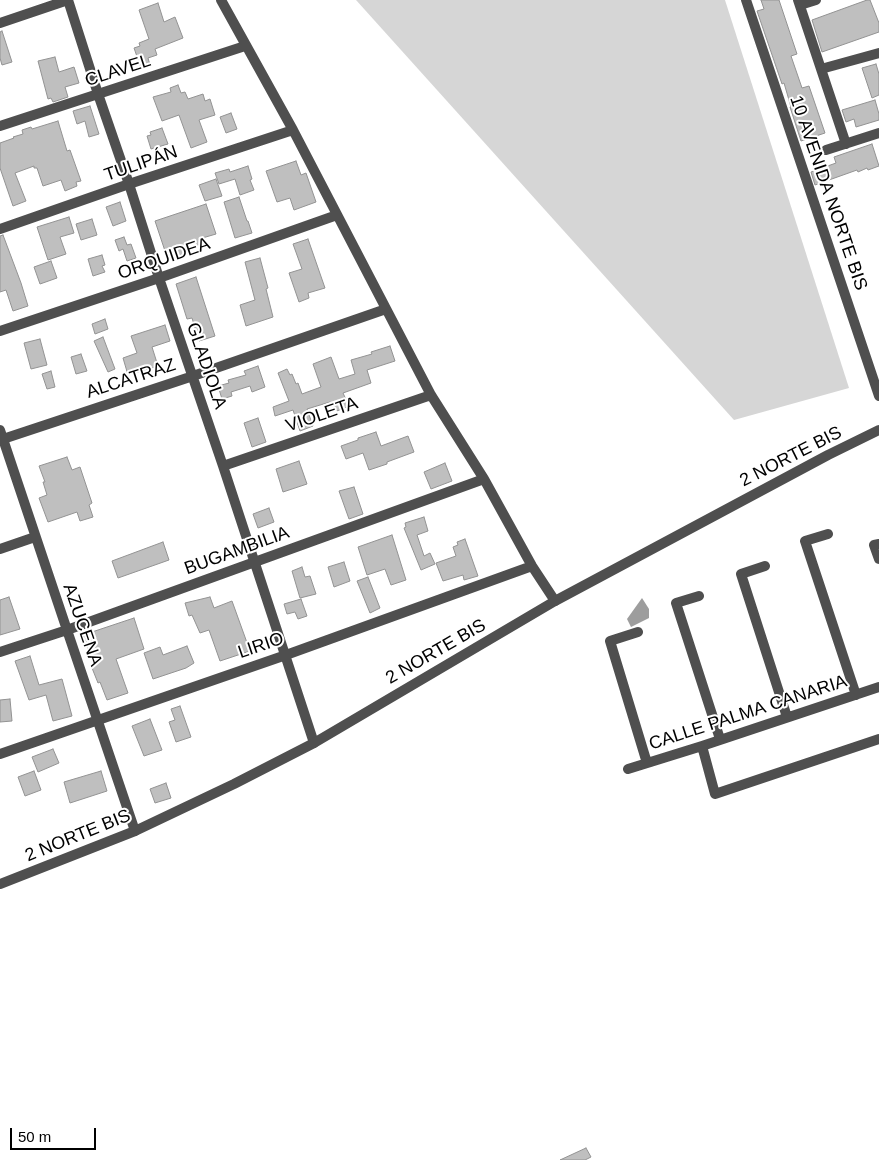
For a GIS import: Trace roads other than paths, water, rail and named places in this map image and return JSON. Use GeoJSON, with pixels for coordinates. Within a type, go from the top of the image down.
{"type":"FeatureCollection","features":[{"type":"Feature","properties":{"kind":"street"},"geometry":{"type":"LineString","coordinates":[[0,23],[68,0]]}},
{"type":"Feature","properties":{"kind":"street","name":"GLADIOLA"},"geometry":{"type":"LineString","coordinates":[[68,0],[314,743]]}},
{"type":"Feature","properties":{"kind":"street"},"geometry":{"type":"LineString","coordinates":[[221,0],[293,130],[431,395],[484,479],[532,566],[555,601]]}},
{"type":"Feature","properties":{"kind":"street","name":"10 AVENIDA NORTE BIS"},"geometry":{"type":"LineString","coordinates":[[746,0],[879,396]]}},
{"type":"Feature","properties":{"kind":"street"},"geometry":{"type":"LineString","coordinates":[[816,0],[799,2],[846,144]]}},
{"type":"Feature","properties":{"kind":"street","name":"CLAVEL"},"geometry":{"type":"LineString","coordinates":[[0,126],[245,46]]}},
{"type":"Feature","properties":{"kind":"street"},"geometry":{"type":"LineString","coordinates":[[821,70],[879,53]]}},
{"type":"Feature","properties":{"kind":"street","name":"TULIPÁN"},"geometry":{"type":"LineString","coordinates":[[0,229],[293,130]]}},
{"type":"Feature","properties":{"kind":"street"},"geometry":{"type":"LineString","coordinates":[[826,150],[879,133]]}},
{"type":"Feature","properties":{"kind":"street","name":"ORQUIDEA"},"geometry":{"type":"LineString","coordinates":[[0,331],[159,278],[337,215]]}},
{"type":"Feature","properties":{"kind":"street","name":"ALCATRAZ"},"geometry":{"type":"LineString","coordinates":[[1,436],[193,376],[386,309]]}},
{"type":"Feature","properties":{"kind":"street","name":"VIOLETA"},"geometry":{"type":"LineString","coordinates":[[223,466],[431,395]]}},
{"type":"Feature","properties":{"kind":"street","name":"2 NORTE BIS"},"geometry":{"type":"LineString","coordinates":[[0,884],[136,831],[314,743],[555,601],[828,455],[879,430]]}},
{"type":"Feature","properties":{"kind":"street","name":"AZUCENA"},"geometry":{"type":"LineString","coordinates":[[1,436],[136,831]]}},
{"type":"Feature","properties":{"kind":"street","name":"BUGAMBILIA"},"geometry":{"type":"LineString","coordinates":[[0,652],[484,479]]}},
{"type":"Feature","properties":{"kind":"street"},"geometry":{"type":"LineString","coordinates":[[828,534],[806,541],[856,695]]}},
{"type":"Feature","properties":{"kind":"street"},"geometry":{"type":"LineString","coordinates":[[0,549],[35,537]]}},
{"type":"Feature","properties":{"kind":"street"},"geometry":{"type":"LineString","coordinates":[[879,544],[874,545],[879,559]]}},
{"type":"Feature","properties":{"kind":"street","name":"LIRIO"},"geometry":{"type":"LineString","coordinates":[[0,754],[286,655],[532,566]]}},
{"type":"Feature","properties":{"kind":"street"},"geometry":{"type":"LineString","coordinates":[[765,566],[741,574],[787,718]]}},
{"type":"Feature","properties":{"kind":"street"},"geometry":{"type":"LineString","coordinates":[[699,596],[676,603],[720,739]]}},
{"type":"Feature","properties":{"kind":"street"},"geometry":{"type":"LineString","coordinates":[[638,632],[610,641],[647,762]]}},
{"type":"Feature","properties":{"kind":"street","name":"CALLE PALMA CANARIA"},"geometry":{"type":"LineString","coordinates":[[628,769],[879,687]]}},
{"type":"Feature","properties":{"kind":"street"},"geometry":{"type":"LineString","coordinates":[[702,746],[715,794],[879,739]]}}]}
